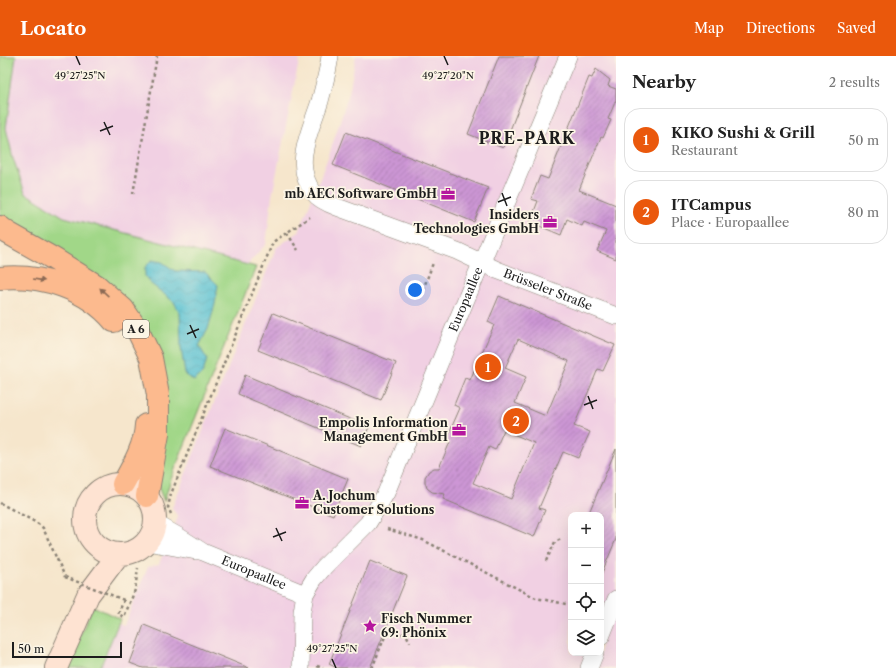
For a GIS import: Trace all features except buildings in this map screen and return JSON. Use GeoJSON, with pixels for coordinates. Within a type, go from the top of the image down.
{"type":"FeatureCollection","features":[{"type":"Feature","properties":{"kind":"highway","name":"A 6"},"geometry":{"type":"LineString","coordinates":[[0,227],[97,286],[123,309],[138,331],[151,358],[158,395],[158,434],[147,496]]}},
{"type":"Feature","properties":{"kind":"highway"},"geometry":{"type":"LineString","coordinates":[[0,278],[19,277],[58,284],[80,294],[109,315],[122,330],[139,361],[145,387],[146,413],[146,433],[140,452],[123,484]]}},
{"type":"Feature","properties":{"kind":"main road"},"geometry":{"type":"LineString","coordinates":[[112,484],[123,484],[140,490],[147,496],[152,504],[158,527],[139,549],[129,554],[118,555],[107,552],[97,546],[89,537],[85,527],[84,515],[88,504],[94,495],[102,488],[112,484]]}},
{"type":"Feature","properties":{"kind":"main road"},"geometry":{"type":"LineString","coordinates":[[88,595],[97,546]]}},
{"type":"Feature","properties":{"kind":"main road"},"geometry":{"type":"LineString","coordinates":[[56,668],[88,595],[118,555]]}},
{"type":"Feature","properties":{"kind":"street","name":"Europaallee"},"geometry":{"type":"LineString","coordinates":[[309,667],[302,612],[305,594],[314,579],[327,564],[368,523],[386,493],[481,263],[457,251],[337,208],[314,194],[305,179],[303,165],[304,147],[320,99],[330,56]]}},
{"type":"Feature","properties":{"kind":"street"},"geometry":{"type":"LineString","coordinates":[[481,263],[568,56]]}},
{"type":"Feature","properties":{"kind":"street","name":"Brüsseler Straße"},"geometry":{"type":"LineString","coordinates":[[481,263],[616,316]]}},
{"type":"Feature","properties":{"kind":"street","name":"Europaallee"},"geometry":{"type":"LineString","coordinates":[[158,527],[203,552],[305,594]]}},
{"type":"Feature","properties":{"kind":"street"},"geometry":{"type":"LineString","coordinates":[[604,629],[616,599]]}},
{"type":"Feature","properties":{"kind":"street"},"geometry":{"type":"LineString","coordinates":[[589,668],[594,656]]}},
{"type":"Feature","properties":{"kind":"path"},"geometry":{"type":"LineString","coordinates":[[133,194],[157,56]]}},
{"type":"Feature","properties":{"kind":"path"},"geometry":{"type":"LineString","coordinates":[[158,527],[168,507],[171,494],[202,414],[273,242],[310,217]]}},
{"type":"Feature","properties":{"kind":"path"},"geometry":{"type":"LineString","coordinates":[[287,233],[298,250]]}},
{"type":"Feature","properties":{"kind":"path"},"geometry":{"type":"LineString","coordinates":[[421,295],[433,263]]}},
{"type":"Feature","properties":{"kind":"path"},"geometry":{"type":"LineString","coordinates":[[0,503],[37,523],[43,528],[65,577],[124,600],[118,614],[124,617],[135,590],[138,568]]}},
{"type":"Feature","properties":{"kind":"path"},"geometry":{"type":"LineString","coordinates":[[387,529],[423,540],[536,598],[568,604]]}},
{"type":"Feature","properties":{"kind":"path"},"geometry":{"type":"LineString","coordinates":[[546,560],[555,542],[561,539]]}},
{"type":"Feature","properties":{"kind":"path"},"geometry":{"type":"LineString","coordinates":[[372,668],[386,634],[393,630],[407,636],[410,642]]}},
{"type":"Feature","properties":{"kind":"path"},"geometry":{"type":"LineString","coordinates":[[309,667],[323,668]]}},
{"type":"Feature","properties":{"kind":"shaded area"},"geometry":{"type":"Polygon","coordinates":[[[16,56],[300,56],[272,196],[266,244],[246,266],[64,217],[25,193],[13,158],[6,128],[16,56]]]}},
{"type":"Feature","properties":{"kind":"shaded area","name":"PRE-PARK"},"geometry":{"type":"Polygon","coordinates":[[[356,56],[616,56],[616,668],[100,668],[118,623],[124,625],[148,567],[159,564],[178,517],[172,508],[276,248],[299,232],[330,152],[349,93],[356,56]]]}},
{"type":"Feature","properties":{"kind":"green space"},"geometry":{"type":"Polygon","coordinates":[[[0,56],[16,56],[6,128],[13,158],[25,193],[64,217],[256,267],[171,479],[164,501],[159,489],[159,361],[14,225],[0,214],[0,56]]]}},
{"type":"Feature","properties":{"kind":"green space"},"geometry":{"type":"Polygon","coordinates":[[[93,606],[120,619],[100,668],[66,668],[93,606]]]}},
{"type":"Feature","properties":{"kind":"water"},"geometry":{"type":"Polygon","coordinates":[[[152,260],[162,262],[175,271],[205,272],[218,285],[215,304],[208,329],[199,346],[207,359],[203,373],[194,381],[185,374],[181,348],[180,313],[174,302],[150,283],[145,276],[145,267],[152,260]]]}},
{"type":"Feature","properties":{"kind":"place","name":"mb AEC Software GmbH"},"geometry":{"type":"Point","coordinates":[448,194]}},
{"type":"Feature","properties":{"kind":"place","name":"Insiders Technologies GmbH"},"geometry":{"type":"Point","coordinates":[550,222]}},
{"type":"Feature","properties":{"kind":"place","name":"KIKO Sushi & Grill"},"geometry":{"type":"Point","coordinates":[488,367]}},
{"type":"Feature","properties":{"kind":"place","name":"ITCampus"},"geometry":{"type":"Point","coordinates":[516,421]}},
{"type":"Feature","properties":{"kind":"place","name":"Empolis Information Management GmbH"},"geometry":{"type":"Point","coordinates":[459,430]}},
{"type":"Feature","properties":{"kind":"place","name":"A. Jochum Customer Solutions"},"geometry":{"type":"Point","coordinates":[302,503]}},
{"type":"Feature","properties":{"kind":"place","name":"Fisch Nummer 69: Phönix"},"geometry":{"type":"Point","coordinates":[370,626]}},
{"type":"Feature","properties":{"kind":"district","name":"PRE-PARK"},"geometry":{"type":"Point","coordinates":[527,138]}}]}
